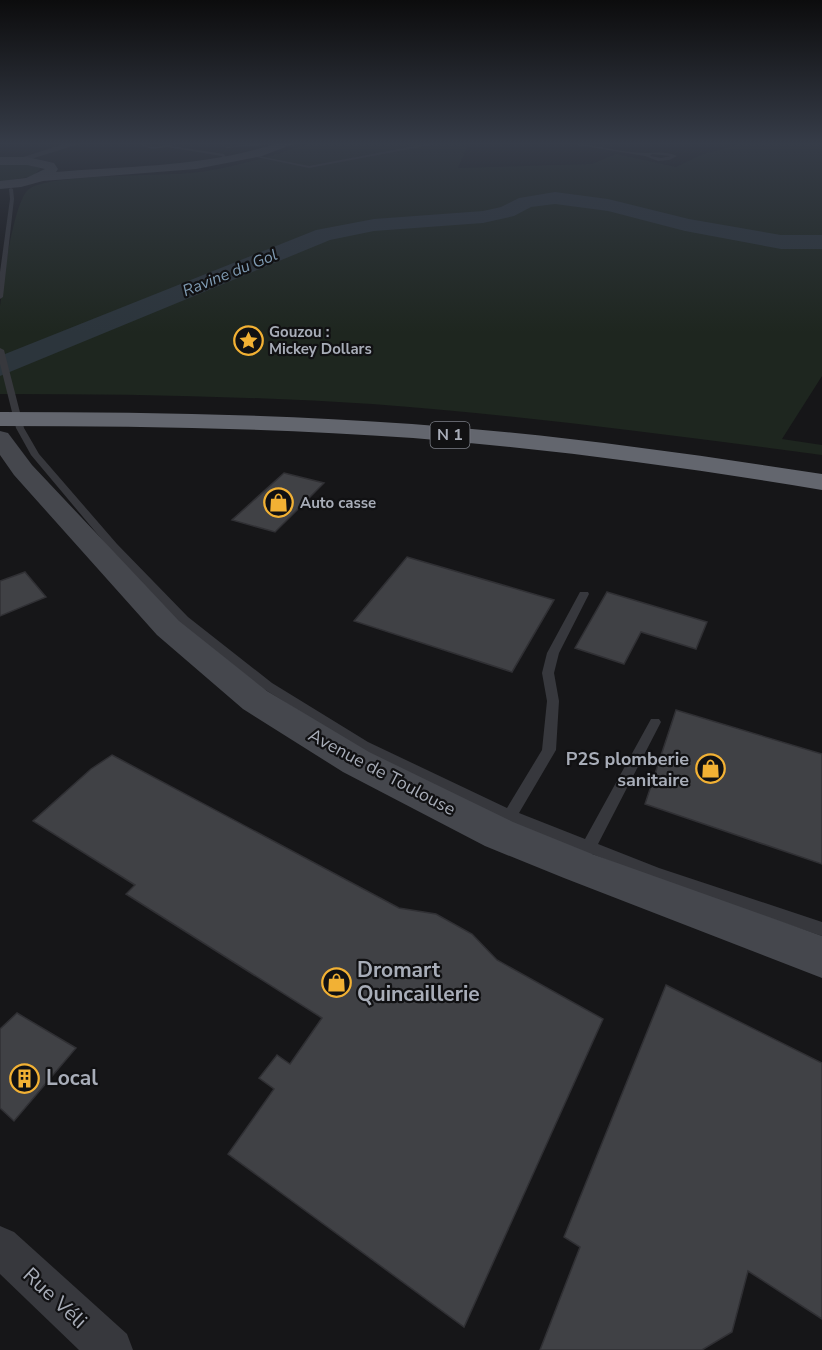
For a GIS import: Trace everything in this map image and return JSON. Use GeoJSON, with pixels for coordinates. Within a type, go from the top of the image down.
{"type":"FeatureCollection","features":[{"type":"Feature","properties":{"kind":"highway","name":"N 1"},"geometry":{"type":"LineString","coordinates":[[0,404],[260,408],[483,424],[619,439],[822,468]]}},
{"type":"Feature","properties":{"kind":"highway","name":"N 1"},"geometry":{"type":"LineString","coordinates":[[0,419],[76,418],[287,423],[417,432],[623,453],[822,482]]}},
{"type":"Feature","properties":{"kind":"main road","name":"Avenue de Toulouse"},"geometry":{"type":"LineString","coordinates":[[0,438],[22,470],[168,628],[255,700],[356,762],[822,957]]}},
{"type":"Feature","properties":{"kind":"street","name":"Rue Véli"},"geometry":{"type":"LineString","coordinates":[[0,1246],[111,1350]]}},
{"type":"Feature","properties":{"kind":"lane"},"geometry":{"type":"LineString","coordinates":[[0,297],[11,207]]}},
{"type":"Feature","properties":{"kind":"lane"},"geometry":{"type":"LineString","coordinates":[[0,352],[6,383],[20,428],[35,455],[113,546],[184,620],[268,686],[504,825],[549,750],[554,700],[548,673],[553,653],[584,594]]}},
{"type":"Feature","properties":{"kind":"lane"},"geometry":{"type":"LineString","coordinates":[[655,722],[583,857],[656,873],[822,929]]}},
{"type":"Feature","properties":{"kind":"shaded area"},"geometry":{"type":"Polygon","coordinates":[[[19,207],[822,207],[822,376],[782,439],[822,445],[822,455],[541,420],[372,404],[186,396],[0,394],[0,307],[19,207]]]}},
{"type":"Feature","properties":{"kind":"building"},"geometry":{"type":"Polygon","coordinates":[[[284,473],[324,483],[275,532],[232,520],[284,473]]]}},
{"type":"Feature","properties":{"kind":"building"},"geometry":{"type":"Polygon","coordinates":[[[407,557],[554,600],[512,672],[354,621],[407,557]]]}},
{"type":"Feature","properties":{"kind":"building"},"geometry":{"type":"Polygon","coordinates":[[[25,572],[46,597],[0,616],[0,581],[25,572]]]}},
{"type":"Feature","properties":{"kind":"building"},"geometry":{"type":"Polygon","coordinates":[[[607,592],[707,622],[696,649],[641,632],[624,664],[575,648],[607,592]]]}},
{"type":"Feature","properties":{"kind":"building"},"geometry":{"type":"Polygon","coordinates":[[[676,710],[822,754],[822,864],[645,804],[676,710]]]}},
{"type":"Feature","properties":{"kind":"building"},"geometry":{"type":"Polygon","coordinates":[[[112,755],[399,908],[436,914],[472,934],[497,960],[603,1019],[464,1327],[228,1154],[274,1089],[259,1078],[277,1055],[290,1064],[322,1018],[126,894],[135,885],[33,821],[91,769],[112,755]]]}},
{"type":"Feature","properties":{"kind":"building"},"geometry":{"type":"Polygon","coordinates":[[[666,985],[822,1063],[822,1319],[748,1271],[732,1332],[702,1350],[540,1350],[580,1247],[564,1237],[666,985]]]}},
{"type":"Feature","properties":{"kind":"building","name":"Local"},"geometry":{"type":"Polygon","coordinates":[[[17,1013],[76,1048],[14,1121],[0,1108],[0,1029],[17,1013]]]}},
{"type":"Feature","properties":{"kind":"waterway","name":"Ravine du Gol"},"geometry":{"type":"LineString","coordinates":[[0,367],[324,235],[374,225],[483,217],[507,212],[516,207]]}},
{"type":"Feature","properties":{"kind":"waterway","name":"Ravine du Gol"},"geometry":{"type":"LineString","coordinates":[[617,207],[685,225],[781,242],[822,242]]}},
{"type":"Feature","properties":{"kind":"place","name":"Gouzou : Mickey Dollars"},"geometry":{"type":"Point","coordinates":[248,341]}},
{"type":"Feature","properties":{"kind":"place","name":"Auto casse"},"geometry":{"type":"Point","coordinates":[279,503]}},
{"type":"Feature","properties":{"kind":"place","name":"P2S plomberie sanitaire"},"geometry":{"type":"Point","coordinates":[710,769]}},
{"type":"Feature","properties":{"kind":"place","name":"Dromart Quincaillerie"},"geometry":{"type":"Point","coordinates":[336,982]}},
{"type":"Feature","properties":{"kind":"place","name":"Local"},"geometry":{"type":"Point","coordinates":[25,1078]}}]}
